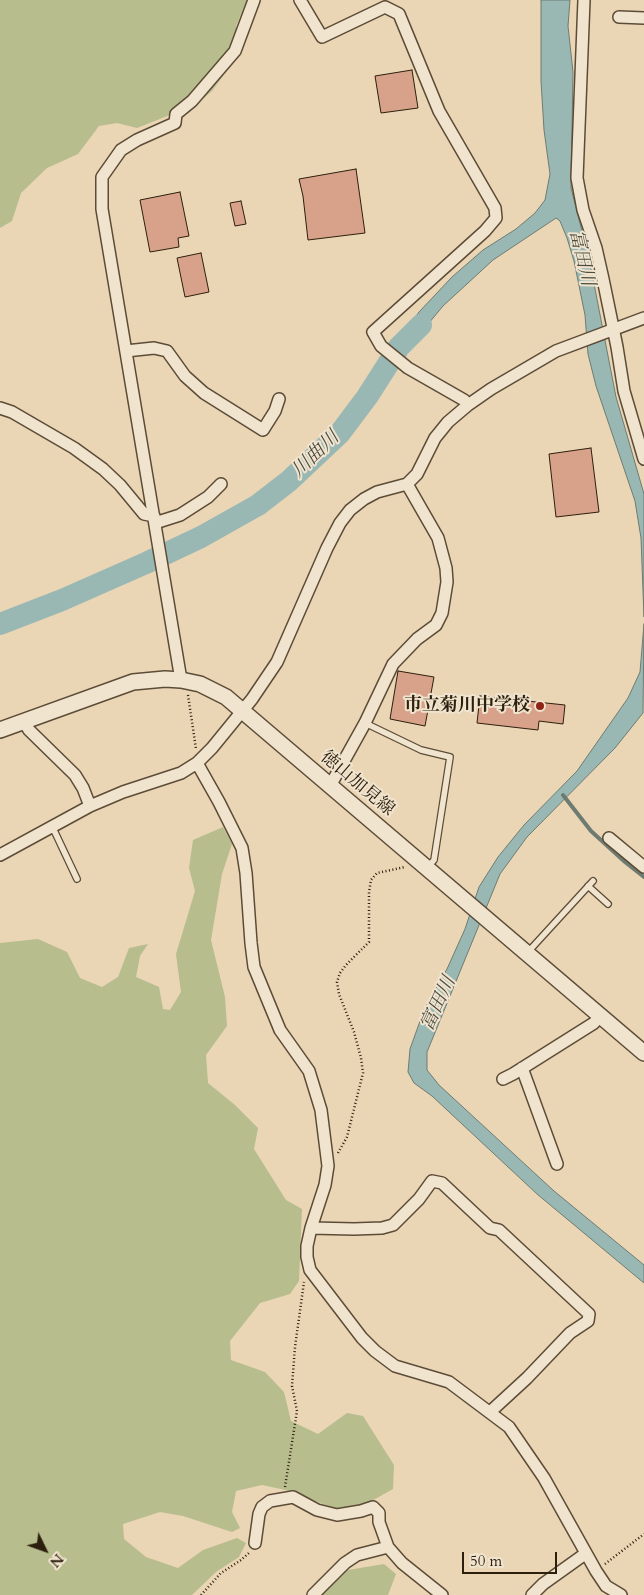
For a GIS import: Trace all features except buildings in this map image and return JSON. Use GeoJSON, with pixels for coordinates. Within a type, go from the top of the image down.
{"type":"FeatureCollection","features":[{"type":"Feature","properties":{"kind":"street"},"geometry":{"type":"LineString","coordinates":[[181,680],[102,209],[102,178],[121,150],[137,140],[175,122],[176,114],[192,101],[235,51],[254,0]]}},
{"type":"Feature","properties":{"kind":"street"},"geometry":{"type":"LineString","coordinates":[[300,0],[322,37],[385,6],[399,14],[439,111],[495,208],[496,218],[485,231],[373,332],[381,346],[408,368],[464,400],[468,405]]}},
{"type":"Feature","properties":{"kind":"street"},"geometry":{"type":"LineString","coordinates":[[584,0],[577,178],[583,210],[596,248],[610,331],[624,391],[644,459]]}},
{"type":"Feature","properties":{"kind":"street"},"geometry":{"type":"LineString","coordinates":[[619,17],[644,18]]}},
{"type":"Feature","properties":{"kind":"street"},"geometry":{"type":"LineString","coordinates":[[0,855],[90,806],[180,773],[197,763],[212,748],[242,711],[277,662],[340,523],[350,510],[377,492],[407,484],[417,474],[435,438],[468,405],[491,389],[556,352],[644,318]]}},
{"type":"Feature","properties":{"kind":"street"},"geometry":{"type":"LineString","coordinates":[[126,351],[154,348],[166,351],[185,376],[204,393],[263,430],[280,400]]}},
{"type":"Feature","properties":{"kind":"street"},"geometry":{"type":"LineString","coordinates":[[0,408],[12,412],[74,448],[103,469],[120,485],[144,514],[154,519],[180,515],[208,497],[221,484]]}},
{"type":"Feature","properties":{"kind":"street"},"geometry":{"type":"LineString","coordinates":[[330,786],[365,723],[393,664],[417,639],[436,625],[442,613],[447,582],[446,568],[438,538],[407,484]]}},
{"type":"Feature","properties":{"kind":"street","name":"徳山加見線"},"geometry":{"type":"LineString","coordinates":[[0,730],[133,682],[165,679],[181,680],[200,684],[226,697],[644,1054]]}},
{"type":"Feature","properties":{"kind":"street"},"geometry":{"type":"LineString","coordinates":[[24,722],[29,730],[75,775],[83,788],[90,806]]}},
{"type":"Feature","properties":{"kind":"street"},"geometry":{"type":"LineString","coordinates":[[197,763],[242,848],[254,967],[280,1030],[309,1071],[321,1110],[328,1166],[325,1185],[311,1228],[307,1257],[310,1270],[362,1338],[375,1351],[396,1366],[449,1382],[509,1427],[544,1478],[596,1571],[606,1586],[621,1595]]}},
{"type":"Feature","properties":{"kind":"street"},"geometry":{"type":"LineString","coordinates":[[609,838],[644,867]]}},
{"type":"Feature","properties":{"kind":"street"},"geometry":{"type":"LineString","coordinates":[[502,1079],[594,1023],[600,1016]]}},
{"type":"Feature","properties":{"kind":"street"},"geometry":{"type":"LineString","coordinates":[[522,1068],[557,1164]]}},
{"type":"Feature","properties":{"kind":"street"},"geometry":{"type":"LineString","coordinates":[[311,1228],[354,1230],[393,1226],[419,1199],[432,1181],[442,1183],[490,1228],[499,1230],[589,1314],[588,1321],[570,1333],[490,1412]]}},
{"type":"Feature","properties":{"kind":"street"},"geometry":{"type":"LineString","coordinates":[[255,1543],[259,1514],[262,1507],[270,1501],[293,1497],[318,1510],[337,1515],[373,1507],[380,1513],[379,1522],[388,1547],[402,1563],[442,1595]]}},
{"type":"Feature","properties":{"kind":"street"},"geometry":{"type":"LineString","coordinates":[[312,1595],[356,1555],[388,1547]]}},
{"type":"Feature","properties":{"kind":"street"},"geometry":{"type":"LineString","coordinates":[[532,1595],[585,1554]]}},
{"type":"Feature","properties":{"kind":"lane"},"geometry":{"type":"LineString","coordinates":[[365,723],[421,750],[450,757],[434,860],[423,864]]}},
{"type":"Feature","properties":{"kind":"lane"},"geometry":{"type":"LineString","coordinates":[[52,826],[77,879]]}},
{"type":"Feature","properties":{"kind":"lane"},"geometry":{"type":"LineString","coordinates":[[527,954],[593,881]]}},
{"type":"Feature","properties":{"kind":"lane"},"geometry":{"type":"LineString","coordinates":[[588,886],[608,904]]}},
{"type":"Feature","properties":{"kind":"path"},"geometry":{"type":"LineString","coordinates":[[181,680],[187,688],[197,763]]}},
{"type":"Feature","properties":{"kind":"path"},"geometry":{"type":"LineString","coordinates":[[328,1166],[336,1157],[347,1136],[363,1073],[354,1032],[339,994],[337,982],[340,973],[369,942],[369,892],[371,880],[377,873],[423,864]]}},
{"type":"Feature","properties":{"kind":"path"},"geometry":{"type":"LineString","coordinates":[[282,1498],[297,1411],[292,1386],[295,1347],[305,1278],[310,1270]]}},
{"type":"Feature","properties":{"kind":"path"},"geometry":{"type":"LineString","coordinates":[[596,1571],[644,1534]]}},
{"type":"Feature","properties":{"kind":"path"},"geometry":{"type":"LineString","coordinates":[[201,1595],[220,1573],[249,1554],[255,1543]]}},
{"type":"Feature","properties":{"kind":"green space"},"geometry":{"type":"Polygon","coordinates":[[[0,0],[247,0],[236,26],[240,48],[229,68],[212,91],[186,113],[170,115],[137,128],[117,123],[99,126],[78,154],[47,168],[21,193],[12,221],[0,228],[0,0]]]}},
{"type":"Feature","properties":{"kind":"green space"},"geometry":{"type":"Polygon","coordinates":[[[223,827],[232,844],[222,874],[211,940],[225,997],[227,1026],[206,1055],[208,1083],[235,1105],[258,1128],[254,1149],[286,1200],[302,1209],[299,1281],[290,1294],[260,1303],[230,1341],[231,1360],[265,1372],[284,1392],[291,1421],[318,1434],[347,1413],[363,1416],[394,1465],[393,1489],[366,1504],[336,1509],[290,1491],[262,1485],[236,1491],[232,1512],[240,1528],[232,1532],[183,1516],[160,1512],[123,1524],[124,1539],[146,1557],[178,1568],[203,1550],[237,1538],[246,1543],[239,1557],[216,1572],[192,1595],[0,1595],[0,943],[38,939],[67,952],[80,978],[102,987],[118,977],[129,948],[148,944],[140,956],[136,977],[159,987],[163,1009],[170,1010],[181,992],[176,954],[195,891],[189,868],[193,840],[223,827]]]}},
{"type":"Feature","properties":{"kind":"green space"},"geometry":{"type":"Polygon","coordinates":[[[384,1564],[396,1574],[388,1595],[322,1595],[348,1570],[384,1564]]]}},
{"type":"Feature","properties":{"kind":"water","name":"富田川"},"geometry":{"type":"Polygon","coordinates":[[[541,0],[570,0],[568,26],[573,72],[571,188],[589,258],[616,397],[644,494],[644,617],[641,538],[635,501],[596,386],[588,354],[585,315],[574,261],[560,221],[556,218],[493,260],[443,306],[404,353],[396,344],[419,312],[452,277],[483,250],[516,229],[535,213],[545,200],[550,174],[544,130],[541,81],[541,0]]]}},
{"type":"Feature","properties":{"kind":"water","name":"富田川"},"geometry":{"type":"Polygon","coordinates":[[[644,624],[643,713],[615,748],[527,837],[500,874],[427,1052],[427,1070],[439,1085],[554,1191],[644,1265],[644,1283],[537,1194],[432,1096],[414,1083],[408,1072],[410,1049],[424,1010],[447,969],[465,929],[479,887],[498,857],[524,825],[577,771],[628,698],[640,672],[644,624]]]}},
{"type":"Feature","properties":{"kind":"waterway","name":"川曲川"},"geometry":{"type":"LineString","coordinates":[[0,624],[62,600],[146,563],[201,537],[258,505],[289,481],[340,433],[367,397],[399,347],[421,325]]}},
{"type":"Feature","properties":{"kind":"waterway"},"geometry":{"type":"LineString","coordinates":[[563,795],[591,831],[644,877]]}},
{"type":"Feature","properties":{"kind":"place","name":"市立菊川中学校"},"geometry":{"type":"Point","coordinates":[540,706]}}]}
